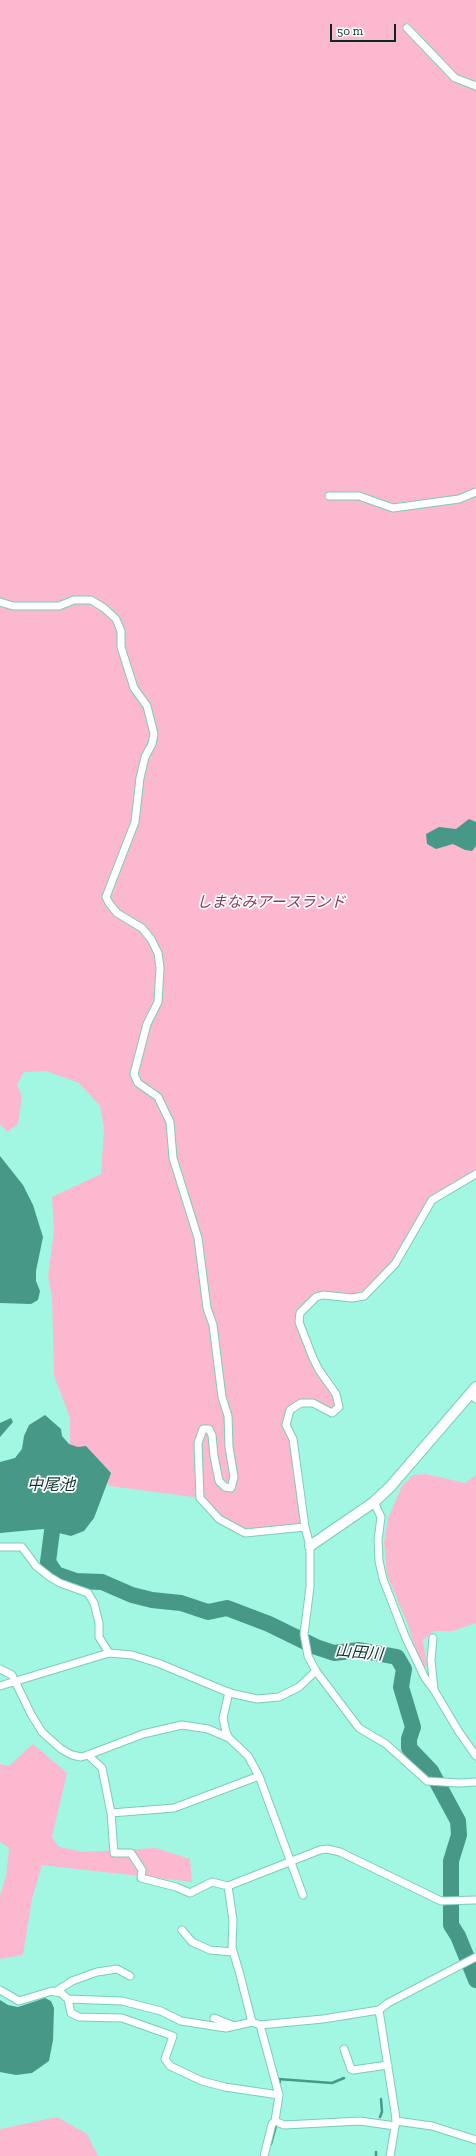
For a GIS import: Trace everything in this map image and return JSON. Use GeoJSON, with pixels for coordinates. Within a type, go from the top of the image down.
{"type":"FeatureCollection","features":[{"type":"Feature","properties":{"kind":"street"},"geometry":{"type":"LineString","coordinates":[[407,28],[455,78],[476,86]]}},
{"type":"Feature","properties":{"kind":"street"},"geometry":{"type":"LineString","coordinates":[[329,496],[359,496],[393,508],[459,499],[476,492]]}},
{"type":"Feature","properties":{"kind":"street"},"geometry":{"type":"LineString","coordinates":[[0,602],[13,606],[59,606],[74,600],[91,600],[104,608],[116,619],[121,631],[121,647],[134,688],[147,706],[154,734],[152,744],[145,757],[140,778],[135,822],[106,897],[117,913],[142,928],[151,939],[158,953],[160,968],[158,1002],[147,1024],[135,1063],[134,1074],[138,1083],[158,1098],[170,1122],[173,1158],[198,1238],[207,1308],[212,1325],[222,1397],[228,1416],[229,1447],[234,1477],[231,1488],[225,1487],[219,1481],[212,1435],[209,1429],[202,1428],[198,1443],[200,1498],[219,1519],[245,1533],[305,1528]]}},
{"type":"Feature","properties":{"kind":"street"},"geometry":{"type":"LineString","coordinates":[[476,1174],[432,1200],[395,1264],[364,1296],[352,1298],[324,1295],[316,1298],[300,1313],[299,1322],[313,1358],[319,1370],[336,1394],[339,1407],[332,1413],[313,1403],[301,1403],[290,1410],[286,1425],[293,1439],[305,1528],[310,1546],[310,1587],[304,1634],[308,1656],[316,1671],[359,1728],[386,1744],[427,1781],[459,1783],[476,1782]]}},
{"type":"Feature","properties":{"kind":"street"},"geometry":{"type":"LineString","coordinates":[[310,1546],[374,1502],[390,1487],[474,1393]]}},
{"type":"Feature","properties":{"kind":"street"},"geometry":{"type":"LineString","coordinates":[[374,1502],[381,1517],[378,1540],[379,1561],[383,1580],[424,1678],[434,1690],[459,1732],[476,1756]]}},
{"type":"Feature","properties":{"kind":"street"},"geometry":{"type":"LineString","coordinates":[[0,1547],[22,1547],[36,1566],[50,1577],[60,1583],[88,1593],[94,1603],[99,1623],[99,1637],[109,1653]]}},
{"type":"Feature","properties":{"kind":"street"},"geometry":{"type":"LineString","coordinates":[[433,1638],[431,1660],[434,1690]]}},
{"type":"Feature","properties":{"kind":"street"},"geometry":{"type":"LineString","coordinates":[[0,1686],[109,1653],[132,1655],[158,1663],[228,1692],[257,1699],[279,1697],[299,1687],[316,1671]]}},
{"type":"Feature","properties":{"kind":"street"},"geometry":{"type":"LineString","coordinates":[[0,1669],[12,1676],[42,1732],[61,1749],[81,1756],[88,1755],[142,1734],[182,1725],[208,1729],[229,1738],[248,1756],[259,1776],[304,1895]]}},
{"type":"Feature","properties":{"kind":"street"},"geometry":{"type":"LineString","coordinates":[[228,1692],[223,1718],[229,1738]]}},
{"type":"Feature","properties":{"kind":"street"},"geometry":{"type":"LineString","coordinates":[[88,1755],[102,1768],[112,1813],[114,1853],[131,1853],[142,1870],[141,1878],[176,1887],[190,1893],[212,1882],[228,1886],[320,1850],[340,1852],[441,1901],[476,1901]]}},
{"type":"Feature","properties":{"kind":"street"},"geometry":{"type":"LineString","coordinates":[[112,1813],[174,1808],[259,1776]]}},
{"type":"Feature","properties":{"kind":"street"},"geometry":{"type":"LineString","coordinates":[[228,1886],[233,1920],[233,1952],[252,2022]]}},
{"type":"Feature","properties":{"kind":"street"},"geometry":{"type":"LineString","coordinates":[[182,1930],[192,1942],[210,1950],[233,1952]]}},
{"type":"Feature","properties":{"kind":"street"},"geometry":{"type":"LineString","coordinates":[[68,2000],[122,2001],[161,2011],[181,2021],[226,2028],[252,2022],[260,2025],[323,2019],[379,2010],[388,2003],[476,1958]]}},
{"type":"Feature","properties":{"kind":"street"},"geometry":{"type":"LineString","coordinates":[[0,1990],[19,2001],[55,1992],[72,1980],[97,1972],[117,1969],[130,1976]]}},
{"type":"Feature","properties":{"kind":"street"},"geometry":{"type":"LineString","coordinates":[[55,1992],[61,1993],[68,2000],[70,2013],[79,2017],[122,2018],[173,2036],[165,2059],[170,2066],[202,2081],[225,2087],[279,2095]]}},
{"type":"Feature","properties":{"kind":"street"},"geometry":{"type":"LineString","coordinates":[[379,2010],[388,2065],[395,2123],[390,2156]]}},
{"type":"Feature","properties":{"kind":"street"},"geometry":{"type":"LineString","coordinates":[[214,2018],[234,2026]]}},
{"type":"Feature","properties":{"kind":"street"},"geometry":{"type":"LineString","coordinates":[[260,2025],[279,2095],[275,2121],[272,2124],[264,2156]]}},
{"type":"Feature","properties":{"kind":"street"},"geometry":{"type":"LineString","coordinates":[[344,2050],[351,2069],[353,2070],[388,2065]]}},
{"type":"Feature","properties":{"kind":"street"},"geometry":{"type":"LineString","coordinates":[[275,2121],[284,2125],[360,2122],[432,2126],[476,2140]]}},
{"type":"Feature","properties":{"kind":"green space","name":"しまなみアースランド"},"geometry":{"type":"Polygon","coordinates":[[[0,0],[476,0],[476,1179],[432,1200],[388,1271],[364,1296],[323,1295],[300,1313],[306,1340],[339,1407],[333,1413],[313,1403],[290,1410],[305,1527],[245,1533],[219,1519],[201,1498],[109,1486],[104,1475],[70,1461],[70,1418],[54,1376],[52,1298],[48,1275],[54,1232],[52,1197],[101,1174],[104,1129],[100,1106],[79,1083],[46,1071],[24,1072],[17,1085],[22,1096],[18,1124],[7,1132],[0,1124],[0,0]]]}},
{"type":"Feature","properties":{"kind":"green space"},"geometry":{"type":"Polygon","coordinates":[[[426,1474],[465,1483],[476,1475],[476,1623],[453,1631],[434,1631],[423,1640],[427,1666],[421,1668],[408,1625],[387,1575],[384,1542],[388,1518],[402,1486],[413,1475],[426,1474]]]}},
{"type":"Feature","properties":{"kind":"green space"},"geometry":{"type":"Polygon","coordinates":[[[33,1744],[67,1773],[52,1837],[59,1847],[84,1852],[156,1848],[190,1859],[192,1882],[42,1865],[32,1899],[23,1955],[0,1959],[0,1895],[6,1876],[9,1848],[0,1842],[0,1764],[9,1766],[33,1744]]]}},
{"type":"Feature","properties":{"kind":"green space"},"geometry":{"type":"Polygon","coordinates":[[[57,2117],[87,2134],[98,2156],[0,2156],[0,2129],[57,2117]]]}},
{"type":"Feature","properties":{"kind":"water"},"geometry":{"type":"Polygon","coordinates":[[[469,819],[476,822],[476,846],[472,851],[465,850],[453,844],[436,849],[427,844],[426,834],[439,827],[456,829],[469,819]]]}},
{"type":"Feature","properties":{"kind":"water"},"geometry":{"type":"Polygon","coordinates":[[[0,1156],[23,1185],[33,1205],[43,1237],[36,1271],[36,1281],[40,1291],[38,1300],[31,1304],[0,1303],[0,1156]]]}},
{"type":"Feature","properties":{"kind":"water","name":"中尾池"},"geometry":{"type":"Polygon","coordinates":[[[45,1415],[61,1429],[62,1436],[69,1444],[78,1447],[86,1446],[111,1473],[94,1518],[84,1531],[71,1536],[43,1529],[0,1533],[0,1462],[15,1458],[22,1449],[24,1436],[29,1425],[45,1415]]]}},
{"type":"Feature","properties":{"kind":"water"},"geometry":{"type":"Polygon","coordinates":[[[11,1418],[13,1422],[0,1437],[0,1423],[11,1418]]]}},
{"type":"Feature","properties":{"kind":"water"},"geometry":{"type":"Polygon","coordinates":[[[45,1998],[51,2001],[54,2008],[53,2040],[49,2061],[32,2073],[16,2075],[0,2072],[0,2000],[8,2005],[18,2007],[45,1998]]]}},
{"type":"Feature","properties":{"kind":"waterway","name":"山田川"},"geometry":{"type":"LineString","coordinates":[[52,1531],[48,1562],[56,1574],[76,1581],[102,1582],[132,1595],[152,1600],[181,1603],[208,1612],[227,1608],[269,1624],[316,1647],[334,1653],[359,1650],[397,1657],[404,1669],[401,1687],[413,1727],[409,1739],[409,1748],[431,1771],[458,1821],[459,1835],[451,1861],[451,1925],[458,1936],[476,1980]]}},
{"type":"Feature","properties":{"kind":"waterway"},"geometry":{"type":"LineString","coordinates":[[280,2082],[278,2079],[332,2083],[344,2078]]}},
{"type":"Feature","properties":{"kind":"waterway"},"geometry":{"type":"LineString","coordinates":[[380,2117],[382,2112],[381,2099]]}},
{"type":"Feature","properties":{"kind":"waterway"},"geometry":{"type":"LineString","coordinates":[[271,2144],[276,2126]]}}]}
